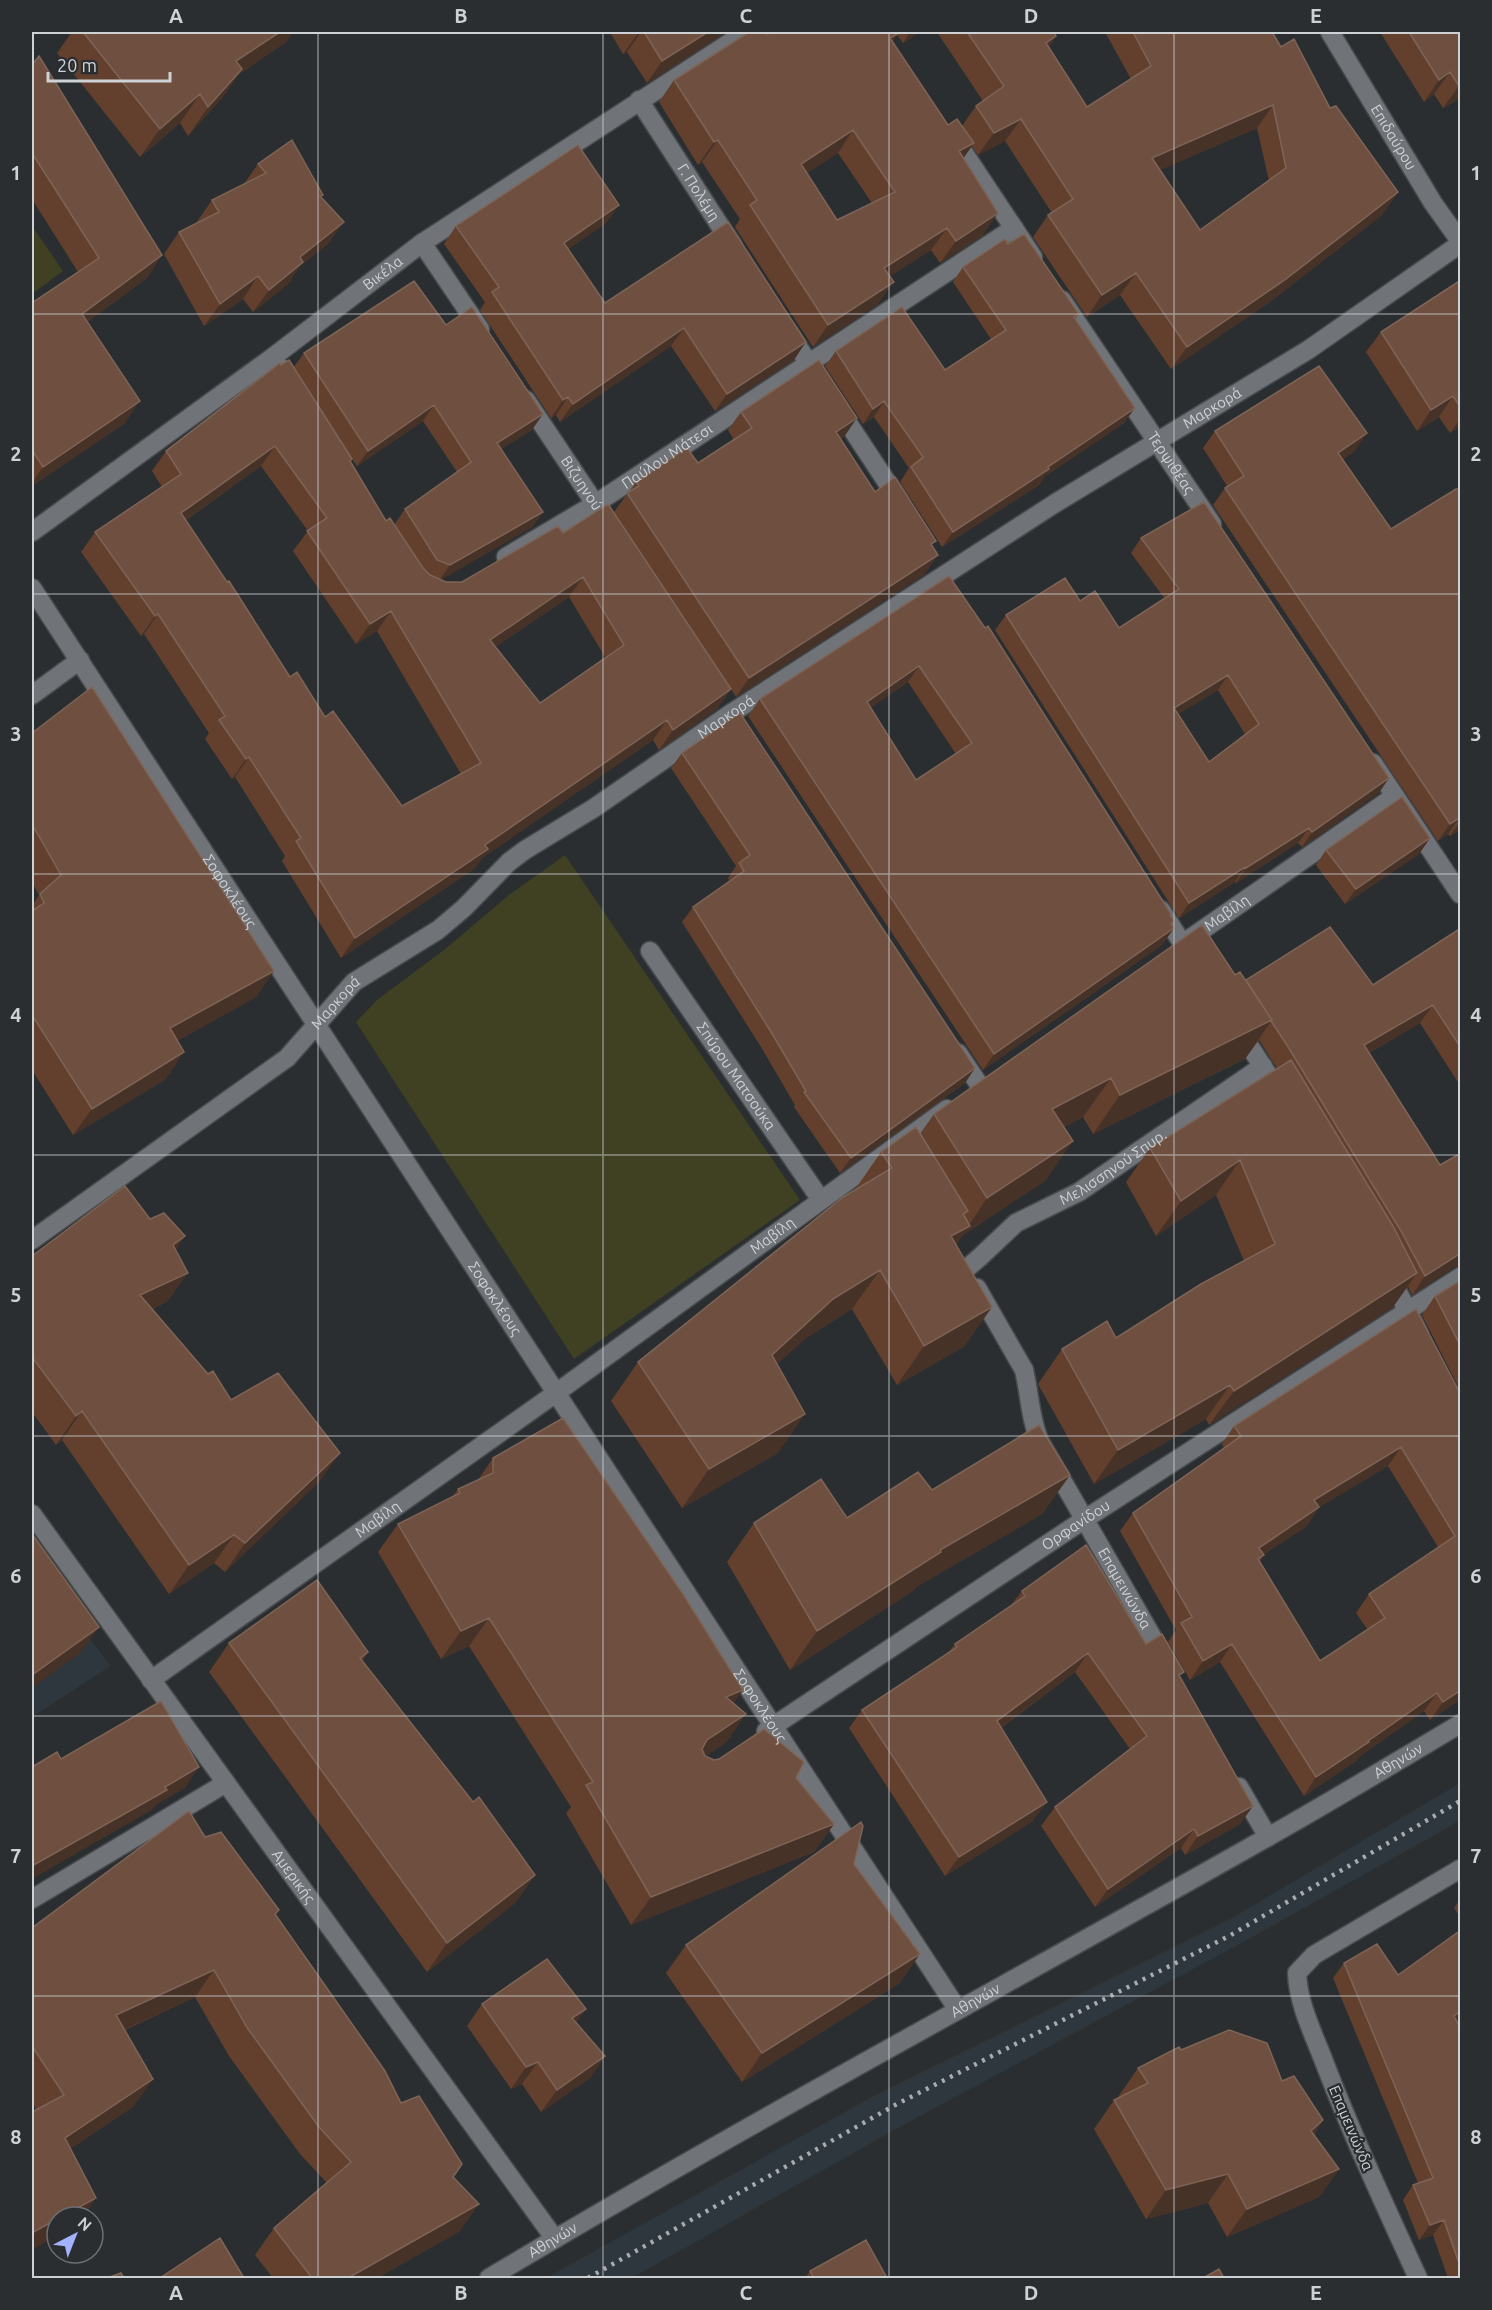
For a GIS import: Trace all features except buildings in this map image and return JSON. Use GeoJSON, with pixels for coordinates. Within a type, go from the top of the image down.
{"type":"FeatureCollection","features":[{"type":"Feature","properties":{"kind":"street","name":"Βικέλα"},"geometry":{"type":"LineString","coordinates":[[32,532],[273,357],[422,243],[746,32]]}},
{"type":"Feature","properties":{"kind":"street","name":"Επιδαύρου"},"geometry":{"type":"LineString","coordinates":[[1330,32],[1433,203],[1461,242]]}},
{"type":"Feature","properties":{"kind":"street","name":"Γ. Πολέμη"},"geometry":{"type":"LineString","coordinates":[[639,100],[743,261]]}},
{"type":"Feature","properties":{"kind":"street"},"geometry":{"type":"LineString","coordinates":[[942,120],[1040,267]]}},
{"type":"Feature","properties":{"kind":"street","name":"Παύλου Μάτεσι"},"geometry":{"type":"LineString","coordinates":[[489,566],[596,504],[1014,228]]}},
{"type":"Feature","properties":{"kind":"street","name":"Μαρκορά"},"geometry":{"type":"LineString","coordinates":[[32,1240],[282,1062],[354,982],[438,930],[464,908],[508,862],[594,808],[733,712],[951,580],[1083,486],[1298,356],[1461,242]]}},
{"type":"Feature","properties":{"kind":"street"},"geometry":{"type":"LineString","coordinates":[[422,243],[487,340]]}},
{"type":"Feature","properties":{"kind":"street","name":"Τερψιθέας"},"geometry":{"type":"LineString","coordinates":[[1053,286],[1223,540]]}},
{"type":"Feature","properties":{"kind":"street"},"geometry":{"type":"LineString","coordinates":[[776,312],[909,517]]}},
{"type":"Feature","properties":{"kind":"street"},"geometry":{"type":"LineString","coordinates":[[273,357],[298,396]]}},
{"type":"Feature","properties":{"kind":"street","name":"Βιζυηνού"},"geometry":{"type":"LineString","coordinates":[[519,388],[622,544]]}},
{"type":"Feature","properties":{"kind":"street"},"geometry":{"type":"LineString","coordinates":[[935,555],[951,580]]}},
{"type":"Feature","properties":{"kind":"street","name":"Σοφοκλέους"},"geometry":{"type":"LineString","coordinates":[[32,588],[957,2010]]}},
{"type":"Feature","properties":{"kind":"street"},"geometry":{"type":"LineString","coordinates":[[32,695],[80,660]]}},
{"type":"Feature","properties":{"kind":"street"},"geometry":{"type":"LineString","coordinates":[[1362,747],[1461,894]]}},
{"type":"Feature","properties":{"kind":"street","name":"Μαβίλη"},"geometry":{"type":"LineString","coordinates":[[1178,947],[1395,796]]}},
{"type":"Feature","properties":{"kind":"street"},"geometry":{"type":"LineString","coordinates":[[1150,894],[1178,947],[1201,972]]}},
{"type":"Feature","properties":{"kind":"street","name":"Σπύρου Ματσούκα"},"geometry":{"type":"LineString","coordinates":[[650,951],[820,1200]]}},
{"type":"Feature","properties":{"kind":"street"},"geometry":{"type":"LineString","coordinates":[[1232,1019],[1288,1106]]}},
{"type":"Feature","properties":{"kind":"street","name":"Μαβίλη"},"geometry":{"type":"LineString","coordinates":[[151,1680],[556,1393],[984,1082],[947,1036]]}},
{"type":"Feature","properties":{"kind":"street","name":"Μελισσηνού Σπυρ."},"geometry":{"type":"LineString","coordinates":[[962,1264],[1016,1223],[1079,1192],[1263,1066]]}},
{"type":"Feature","properties":{"kind":"street"},"geometry":{"type":"LineString","coordinates":[[891,1149],[903,1169]]}},
{"type":"Feature","properties":{"kind":"street","name":"Επαμεινώνδα"},"geometry":{"type":"LineString","coordinates":[[962,1264],[1024,1370],[1033,1427],[1173,1673]]}},
{"type":"Feature","properties":{"kind":"street"},"geometry":{"type":"LineString","coordinates":[[1384,1265],[1426,1347]]}},
{"type":"Feature","properties":{"kind":"street","name":"Ορφανίδου"},"geometry":{"type":"LineString","coordinates":[[754,1739],[1085,1519],[1461,1277]]}},
{"type":"Feature","properties":{"kind":"street","name":"Αμερικής"},"geometry":{"type":"LineString","coordinates":[[32,1514],[555,2238]]}},
{"type":"Feature","properties":{"kind":"street","name":"Αθηνών"},"geometry":{"type":"LineString","coordinates":[[489,2278],[555,2238],[957,2010],[1268,1837],[1461,1724]]}},
{"type":"Feature","properties":{"kind":"street"},"geometry":{"type":"LineString","coordinates":[[1232,1775],[1268,1837]]}},
{"type":"Feature","properties":{"kind":"street"},"geometry":{"type":"LineString","coordinates":[[32,1899],[226,1783]]}},
{"type":"Feature","properties":{"kind":"street","name":"Επαμεινώνδα"},"geometry":{"type":"LineString","coordinates":[[1418,2278],[1378,2191],[1306,2018],[1297,1983],[1297,1973],[1314,1955],[1461,1869]]}},
{"type":"Feature","properties":{"kind":"shaded area"},"geometry":{"type":"Polygon","coordinates":[[[32,1565],[111,1666],[32,1717],[32,1565]]]}},
{"type":"Feature","properties":{"kind":"shaded area"},"geometry":{"type":"Polygon","coordinates":[[[1460,1783],[1460,1820],[1444,1830],[1245,1941],[898,2128],[632,2278],[546,2278],[872,2097],[1232,1918],[1460,1783]]]}},
{"type":"Feature","properties":{"kind":"green space"},"geometry":{"type":"Polygon","coordinates":[[[32,226],[63,271],[32,294],[32,226]]]}},
{"type":"Feature","properties":{"kind":"green space"},"geometry":{"type":"Polygon","coordinates":[[[565,855],[800,1200],[574,1359],[356,1022],[377,1000],[444,950],[509,895],[565,855]]]}},
{"type":"Feature","properties":{"kind":"railway"},"geometry":{"type":"LineString","coordinates":[[588,2278],[897,2104],[1229,1936],[1460,1801]]}}]}
